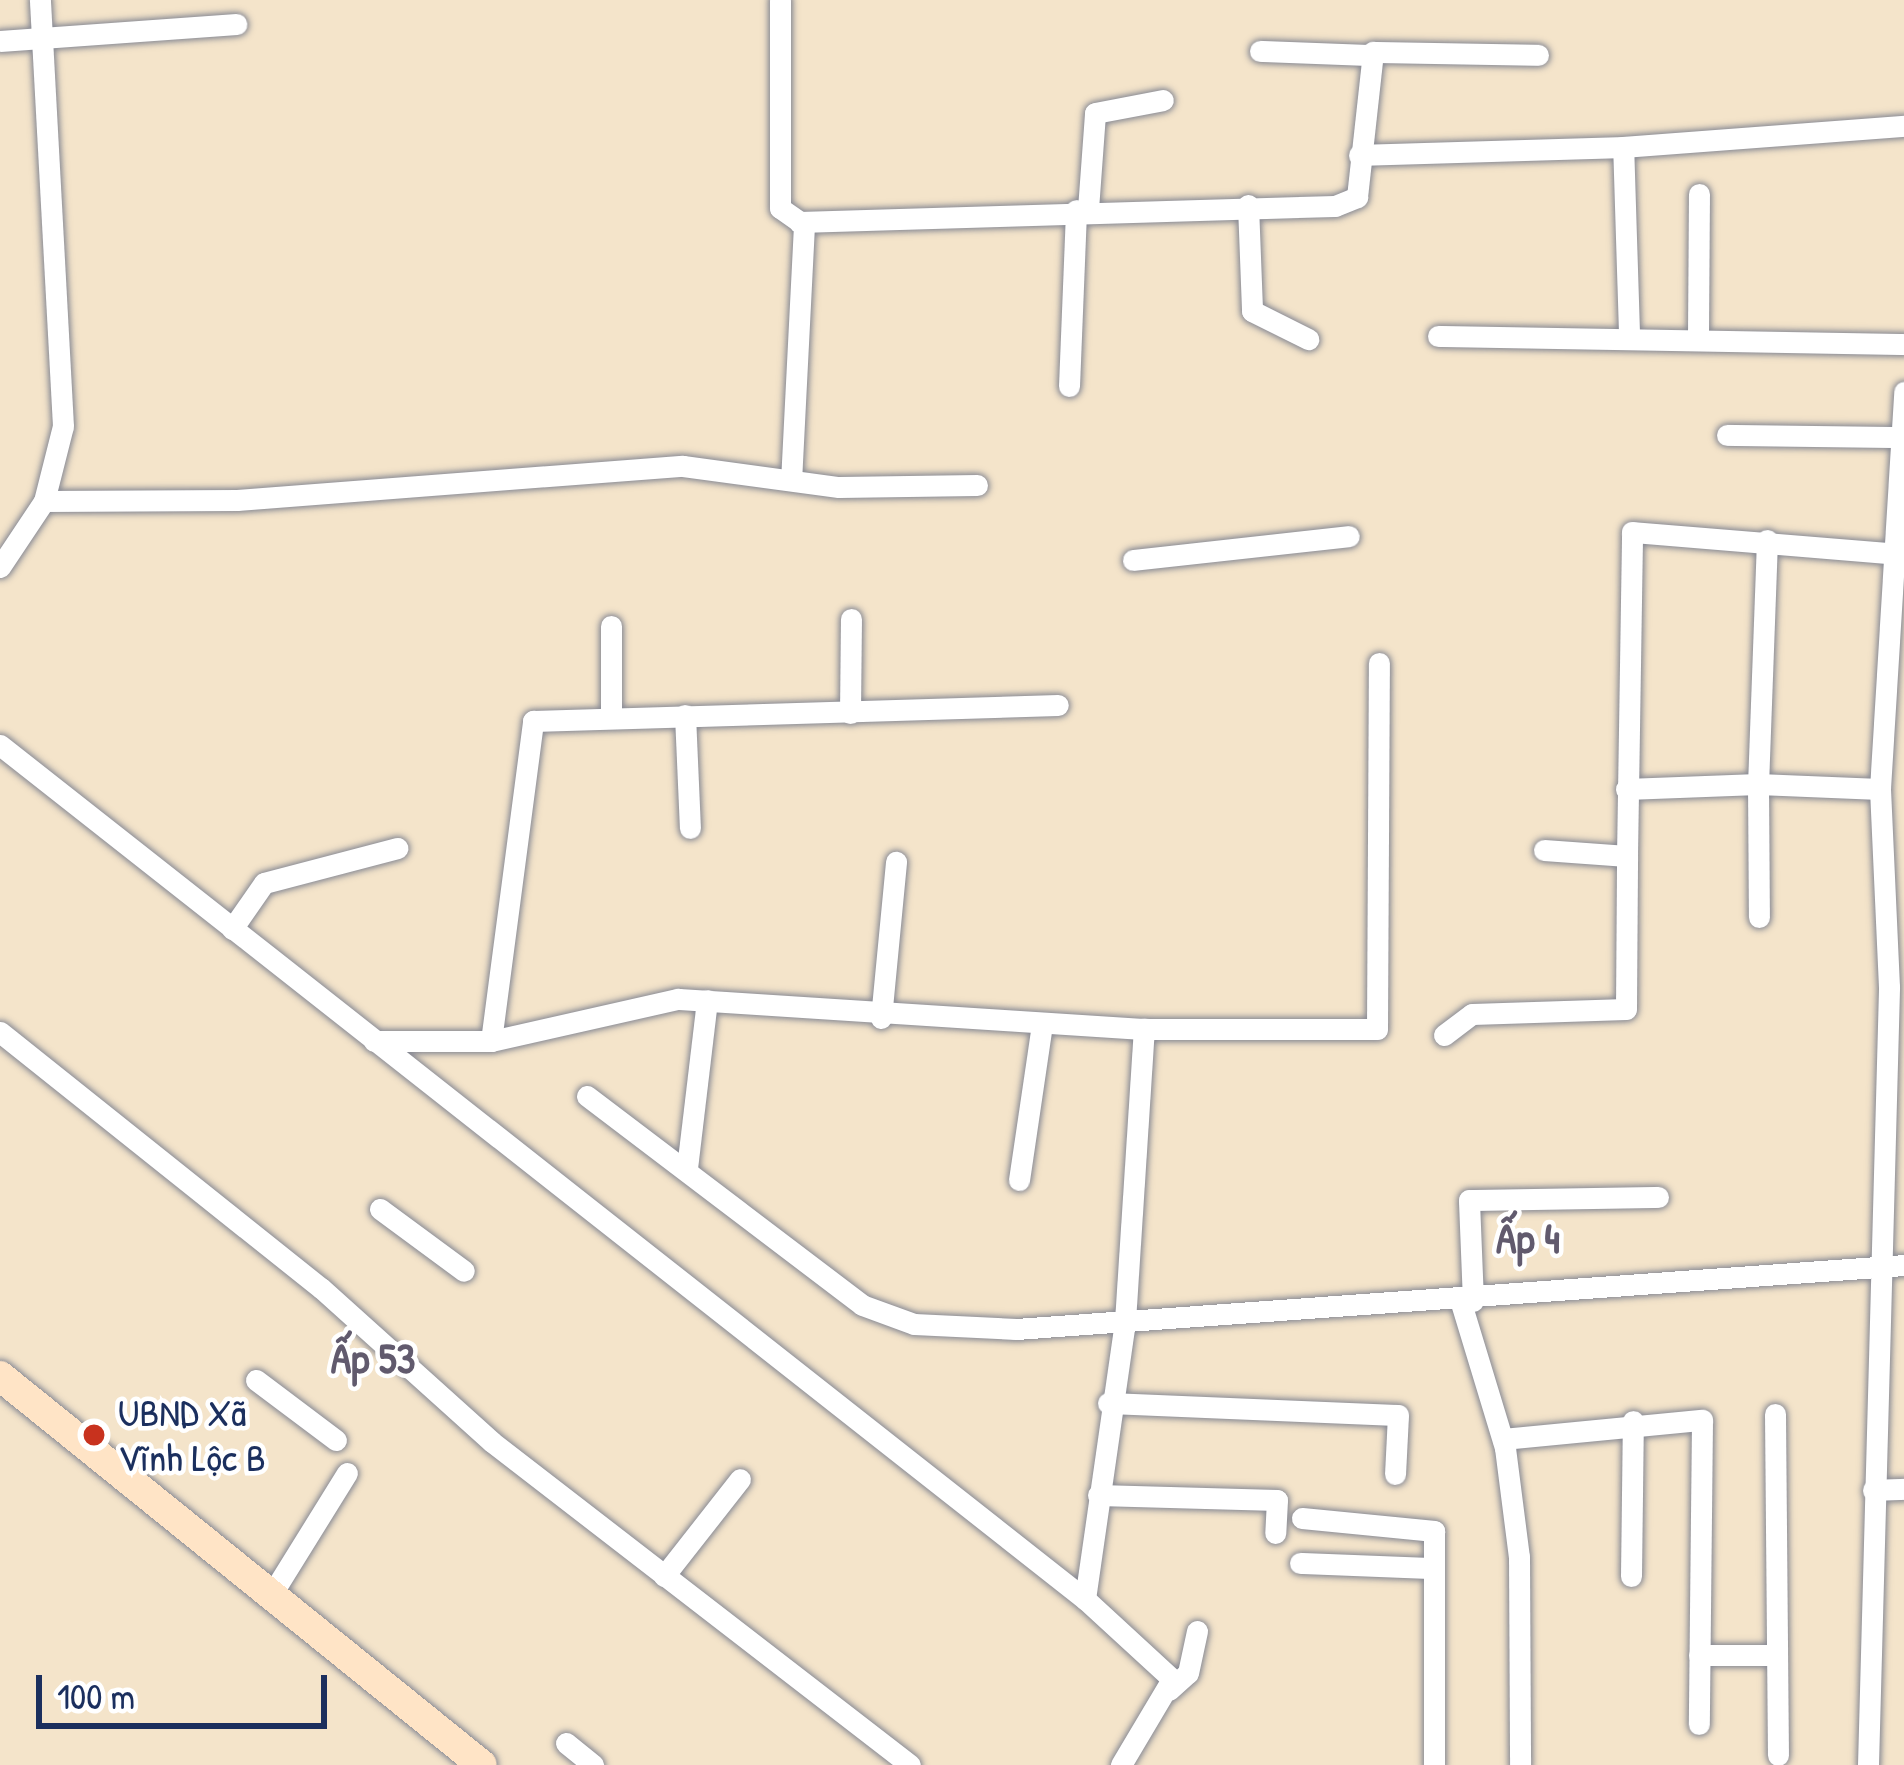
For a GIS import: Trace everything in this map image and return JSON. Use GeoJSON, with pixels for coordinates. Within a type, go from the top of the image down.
{"type":"FeatureCollection","features":[{"type":"Feature","properties":{"kind":"main road"},"geometry":{"type":"LineString","coordinates":[[0,1376],[482,1765]]}},
{"type":"Feature","properties":{"kind":"street"},"geometry":{"type":"LineString","coordinates":[[0,567],[44,501],[63,381],[40,0]]}},
{"type":"Feature","properties":{"kind":"street"},"geometry":{"type":"LineString","coordinates":[[780,0],[780,208],[799,222],[1357,197],[1371,55]]}},
{"type":"Feature","properties":{"kind":"street"},"geometry":{"type":"LineString","coordinates":[[0,41],[43,34],[236,24]]}},
{"type":"Feature","properties":{"kind":"street"},"geometry":{"type":"LineString","coordinates":[[1260,51],[1538,55]]}},
{"type":"Feature","properties":{"kind":"street"},"geometry":{"type":"LineString","coordinates":[[1070,386],[1082,210],[1095,113],[1162,100]]}},
{"type":"Feature","properties":{"kind":"street"},"geometry":{"type":"LineString","coordinates":[[1360,155],[1623,147],[1904,126]]}},
{"type":"Feature","properties":{"kind":"street"},"geometry":{"type":"LineString","coordinates":[[1623,147],[1629,332]]}},
{"type":"Feature","properties":{"kind":"street"},"geometry":{"type":"LineString","coordinates":[[1698,335],[1699,194]]}},
{"type":"Feature","properties":{"kind":"street"},"geometry":{"type":"LineString","coordinates":[[1248,205],[1252,311],[1308,339]]}},
{"type":"Feature","properties":{"kind":"street"},"geometry":{"type":"LineString","coordinates":[[791,480],[799,222]]}},
{"type":"Feature","properties":{"kind":"street"},"geometry":{"type":"LineString","coordinates":[[1438,336],[1629,332],[1904,344]]}},
{"type":"Feature","properties":{"kind":"street"},"geometry":{"type":"LineString","coordinates":[[1868,1765],[1878,1268],[1896,1039],[1880,789],[1894,682],[1904,392]]}},
{"type":"Feature","properties":{"kind":"street"},"geometry":{"type":"LineString","coordinates":[[1727,434],[1901,437]]}},
{"type":"Feature","properties":{"kind":"street"},"geometry":{"type":"LineString","coordinates":[[44,501],[237,500],[683,466],[791,480],[977,485]]}},
{"type":"Feature","properties":{"kind":"street"},"geometry":{"type":"LineString","coordinates":[[1444,1035],[1472,1014],[1626,1009],[1632,532],[1898,554]]}},
{"type":"Feature","properties":{"kind":"street"},"geometry":{"type":"LineString","coordinates":[[1133,560],[1349,536]]}},
{"type":"Feature","properties":{"kind":"street"},"geometry":{"type":"LineString","coordinates":[[1759,917],[1758,784],[1767,540]]}},
{"type":"Feature","properties":{"kind":"street"},"geometry":{"type":"LineString","coordinates":[[850,619],[850,713]]}},
{"type":"Feature","properties":{"kind":"street"},"geometry":{"type":"LineString","coordinates":[[611,626],[611,718]]}},
{"type":"Feature","properties":{"kind":"street"},"geometry":{"type":"LineString","coordinates":[[374,1041],[491,1042],[646,1001],[707,1000],[881,1018],[1144,1029],[1377,1029],[1378,663]]}},
{"type":"Feature","properties":{"kind":"street"},"geometry":{"type":"LineString","coordinates":[[491,1042],[525,730],[537,719],[1058,705]]}},
{"type":"Feature","properties":{"kind":"street"},"geometry":{"type":"LineString","coordinates":[[685,715],[690,828]]}},
{"type":"Feature","properties":{"kind":"street"},"geometry":{"type":"LineString","coordinates":[[0,745],[1085,1599],[1172,1679],[1169,1690]]}},
{"type":"Feature","properties":{"kind":"street"},"geometry":{"type":"LineString","coordinates":[[1626,789],[1758,784],[1880,789]]}},
{"type":"Feature","properties":{"kind":"street"},"geometry":{"type":"LineString","coordinates":[[232,929],[265,883],[398,848]]}},
{"type":"Feature","properties":{"kind":"street"},"geometry":{"type":"LineString","coordinates":[[1544,850],[1628,856]]}},
{"type":"Feature","properties":{"kind":"street"},"geometry":{"type":"LineString","coordinates":[[881,1018],[896,862]]}},
{"type":"Feature","properties":{"kind":"street"},"geometry":{"type":"LineString","coordinates":[[687,1168],[707,1000]]}},
{"type":"Feature","properties":{"kind":"street"},"geometry":{"type":"LineString","coordinates":[[1019,1180],[1042,1024]]}},
{"type":"Feature","properties":{"kind":"street"},"geometry":{"type":"LineString","coordinates":[[1085,1599],[1108,1403],[1125,1322],[1144,1029]]}},
{"type":"Feature","properties":{"kind":"street"},"geometry":{"type":"LineString","coordinates":[[0,1032],[664,1576],[910,1765]]}},
{"type":"Feature","properties":{"kind":"street"},"geometry":{"type":"LineString","coordinates":[[587,1096],[862,1304],[914,1324],[1125,1322],[1467,1302],[1904,1265]]}},
{"type":"Feature","properties":{"kind":"street"},"geometry":{"type":"LineString","coordinates":[[1520,1765],[1526,1626],[1503,1439],[1467,1302],[1469,1200],[1658,1196]]}},
{"type":"Feature","properties":{"kind":"street"},"geometry":{"type":"LineString","coordinates":[[380,1209],[464,1271]]}},
{"type":"Feature","properties":{"kind":"street"},"geometry":{"type":"LineString","coordinates":[[256,1380],[336,1440]]}},
{"type":"Feature","properties":{"kind":"street"},"geometry":{"type":"LineString","coordinates":[[1108,1403],[1398,1415],[1395,1474]]}},
{"type":"Feature","properties":{"kind":"street"},"geometry":{"type":"LineString","coordinates":[[1774,1414],[1778,1755]]}},
{"type":"Feature","properties":{"kind":"street"},"geometry":{"type":"LineString","coordinates":[[1503,1439],[1633,1421],[1702,1420],[1699,1724]]}},
{"type":"Feature","properties":{"kind":"street"},"geometry":{"type":"LineString","coordinates":[[1631,1576],[1633,1421]]}},
{"type":"Feature","properties":{"kind":"street"},"geometry":{"type":"LineString","coordinates":[[270,1597],[347,1473]]}},
{"type":"Feature","properties":{"kind":"street"},"geometry":{"type":"LineString","coordinates":[[664,1576],[740,1479]]}},
{"type":"Feature","properties":{"kind":"street"},"geometry":{"type":"LineString","coordinates":[[1873,1490],[1904,1489]]}},
{"type":"Feature","properties":{"kind":"street"},"geometry":{"type":"LineString","coordinates":[[1098,1495],[1277,1501],[1275,1533]]}},
{"type":"Feature","properties":{"kind":"street"},"geometry":{"type":"LineString","coordinates":[[1302,1518],[1434,1532],[1434,1765]]}},
{"type":"Feature","properties":{"kind":"street"},"geometry":{"type":"LineString","coordinates":[[1300,1563],[1432,1568]]}},
{"type":"Feature","properties":{"kind":"street"},"geometry":{"type":"LineString","coordinates":[[1121,1765],[1169,1690],[1188,1673],[1197,1631]]}},
{"type":"Feature","properties":{"kind":"street"},"geometry":{"type":"LineString","coordinates":[[1699,1655],[1774,1654]]}},
{"type":"Feature","properties":{"kind":"street"},"geometry":{"type":"LineString","coordinates":[[566,1743],[593,1765]]}},
{"type":"Feature","properties":{"kind":"place","name":"UBND Xã Vĩnh Lộc B"},"geometry":{"type":"Point","coordinates":[94,1435]}},
{"type":"Feature","properties":{"kind":"district","name":"Ấp 4"},"geometry":{"type":"Point","coordinates":[1528,1238]}},
{"type":"Feature","properties":{"kind":"district","name":"Ấp 53"},"geometry":{"type":"Point","coordinates":[373,1358]}}]}
